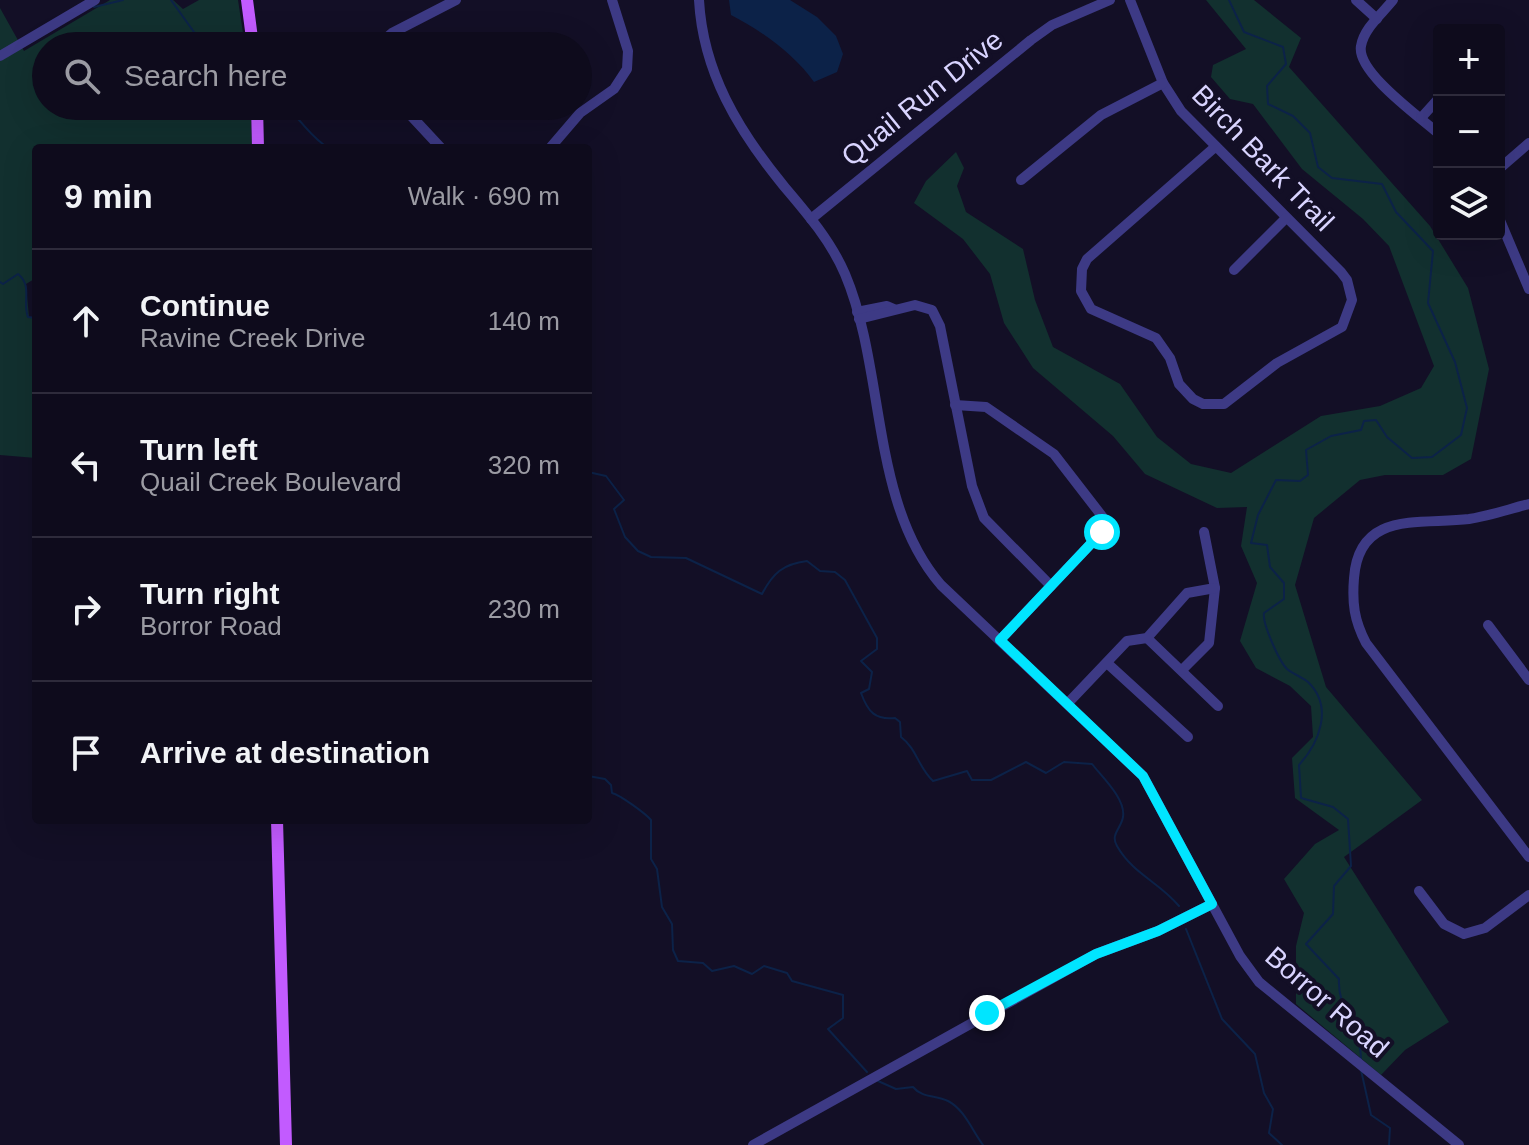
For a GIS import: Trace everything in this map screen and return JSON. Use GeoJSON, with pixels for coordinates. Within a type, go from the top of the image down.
{"type":"FeatureCollection","features":[{"type":"Feature","properties":{"kind":"main road"},"geometry":{"type":"LineString","coordinates":[[247,0],[251,32]]}},
{"type":"Feature","properties":{"kind":"main road"},"geometry":{"type":"LineString","coordinates":[[257,120],[258,144]]}},
{"type":"Feature","properties":{"kind":"main road"},"geometry":{"type":"LineString","coordinates":[[277,824],[286,1145]]}},
{"type":"Feature","properties":{"kind":"street"},"geometry":{"type":"LineString","coordinates":[[41,32],[95,0]]}},
{"type":"Feature","properties":{"kind":"street"},"geometry":{"type":"LineString","coordinates":[[394,32],[456,0]]}},
{"type":"Feature","properties":{"kind":"street"},"geometry":{"type":"LineString","coordinates":[[592,105],[614,89],[627,69],[628,51],[612,0]]}},
{"type":"Feature","properties":{"kind":"street","name":"Borror Road"},"geometry":{"type":"LineString","coordinates":[[699,0],[710,61],[727,105],[766,164],[811,219],[838,259],[858,316],[907,533],[918,556],[941,585],[1143,776],[1240,956],[1259,982],[1459,1145]]}},
{"type":"Feature","properties":{"kind":"street","name":"Quail Run Drive"},"geometry":{"type":"LineString","coordinates":[[811,219],[1031,40],[1052,25],[1110,0]]}},
{"type":"Feature","properties":{"kind":"street","name":"Birch Bark Trail"},"geometry":{"type":"LineString","coordinates":[[1130,0],[1163,83],[1181,111],[1341,272],[1351,290],[1351,311],[1346,320],[1327,337],[1277,363],[1234,399],[1224,404],[1203,404],[1185,393],[1170,358],[1156,338],[1099,315],[1085,300],[1080,279],[1087,259],[1215,147]]}},
{"type":"Feature","properties":{"kind":"street"},"geometry":{"type":"LineString","coordinates":[[1356,0],[1377,19]]}},
{"type":"Feature","properties":{"kind":"street"},"geometry":{"type":"LineString","coordinates":[[1393,0],[1361,44],[1362,61],[1372,75],[1433,129]]}},
{"type":"Feature","properties":{"kind":"street"},"geometry":{"type":"LineString","coordinates":[[0,56],[32,37]]}},
{"type":"Feature","properties":{"kind":"street"},"geometry":{"type":"LineString","coordinates":[[1021,180],[1101,115],[1163,83]]}},
{"type":"Feature","properties":{"kind":"street"},"geometry":{"type":"LineString","coordinates":[[1421,118],[1433,105]]}},
{"type":"Feature","properties":{"kind":"street"},"geometry":{"type":"LineString","coordinates":[[415,120],[437,144]]}},
{"type":"Feature","properties":{"kind":"street"},"geometry":{"type":"LineString","coordinates":[[553,144],[574,120]]}},
{"type":"Feature","properties":{"kind":"street"},"geometry":{"type":"LineString","coordinates":[[1500,168],[1529,143]]}},
{"type":"Feature","properties":{"kind":"street"},"geometry":{"type":"LineString","coordinates":[[1234,270],[1286,218]]}},
{"type":"Feature","properties":{"kind":"street"},"geometry":{"type":"LineString","coordinates":[[1505,232],[1529,289]]}},
{"type":"Feature","properties":{"kind":"street"},"geometry":{"type":"LineString","coordinates":[[858,316],[922,305],[937,316],[972,486],[984,518],[1051,586]]}},
{"type":"Feature","properties":{"kind":"street"},"geometry":{"type":"LineString","coordinates":[[955,405],[986,407],[1032,437],[1054,454],[1102,512],[1105,520],[1102,532],[1000,640]]}},
{"type":"Feature","properties":{"kind":"street"},"geometry":{"type":"LineString","coordinates":[[1529,504],[1472,519],[1405,523],[1381,529],[1367,539],[1359,555],[1353,607],[1366,643],[1529,857]]}},
{"type":"Feature","properties":{"kind":"street"},"geometry":{"type":"LineString","coordinates":[[1182,670],[1209,643],[1215,588],[1204,532]]}},
{"type":"Feature","properties":{"kind":"street"},"geometry":{"type":"LineString","coordinates":[[1068,703],[1127,641],[1147,638],[1187,593],[1215,588]]}},
{"type":"Feature","properties":{"kind":"street"},"geometry":{"type":"LineString","coordinates":[[1488,625],[1529,680]]}},
{"type":"Feature","properties":{"kind":"street"},"geometry":{"type":"LineString","coordinates":[[1147,638],[1218,706]]}},
{"type":"Feature","properties":{"kind":"street"},"geometry":{"type":"LineString","coordinates":[[1107,663],[1188,737]]}},
{"type":"Feature","properties":{"kind":"street"},"geometry":{"type":"LineString","coordinates":[[1419,891],[1444,924],[1464,934],[1485,928],[1529,895]]}},
{"type":"Feature","properties":{"kind":"street"},"geometry":{"type":"LineString","coordinates":[[753,1145],[1096,954],[1158,931],[1212,904]]}},
{"type":"Feature","properties":{"kind":"green space"},"geometry":{"type":"Polygon","coordinates":[[[110,0],[173,0],[183,9],[199,0],[238,0],[243,32],[56,32],[110,0]]]}},
{"type":"Feature","properties":{"kind":"green space"},"geometry":{"type":"Polygon","coordinates":[[[1206,0],[1254,0],[1301,38],[1289,67],[1430,226],[1433,240],[1439,240],[1468,288],[1489,369],[1471,459],[1443,475],[1385,475],[1360,480],[1314,518],[1295,585],[1326,687],[1422,800],[1344,857],[1449,1022],[1405,1050],[1381,1075],[1296,1004],[1296,946],[1304,913],[1284,879],[1315,844],[1339,830],[1295,798],[1292,758],[1313,737],[1311,706],[1290,686],[1256,668],[1240,641],[1257,583],[1241,546],[1247,507],[1217,508],[1145,474],[1113,436],[1033,368],[1004,323],[990,274],[963,239],[914,203],[926,181],[956,152],[964,168],[957,186],[966,212],[1023,249],[1035,300],[1053,347],[1120,384],[1157,437],[1191,464],[1231,473],[1321,416],[1380,406],[1421,388],[1434,366],[1389,246],[1363,219],[1302,169],[1253,104],[1230,99],[1211,77],[1213,65],[1246,49],[1206,0]]]}},
{"type":"Feature","properties":{"kind":"green space"},"geometry":{"type":"Polygon","coordinates":[[[0,8],[24,51],[32,46],[32,120],[251,120],[252,144],[32,144],[32,280],[26,284],[29,317],[32,317],[32,458],[0,455],[0,8]]]}},
{"type":"Feature","properties":{"kind":"water"},"geometry":{"type":"Polygon","coordinates":[[[729,0],[790,0],[817,17],[836,36],[843,54],[837,72],[814,82],[777,44],[731,15],[729,0]]]}},
{"type":"Feature","properties":{"kind":"waterway"},"geometry":{"type":"LineString","coordinates":[[94,7],[123,0]]}},
{"type":"Feature","properties":{"kind":"waterway"},"geometry":{"type":"LineString","coordinates":[[171,0],[194,32]]}},
{"type":"Feature","properties":{"kind":"waterway"},"geometry":{"type":"LineString","coordinates":[[1229,0],[1244,32],[1283,47],[1286,64],[1267,86],[1268,104],[1293,116],[1310,133],[1318,167],[1332,178],[1382,184],[1396,212],[1433,251],[1428,303],[1455,362],[1467,408],[1461,435],[1432,457],[1412,458],[1387,437],[1376,420],[1364,421],[1361,430],[1331,436],[1306,450],[1308,475],[1300,481],[1276,480],[1258,515],[1251,543],[1267,545],[1270,567],[1284,583],[1284,599],[1264,613],[1272,642],[1287,669],[1308,682],[1320,702],[1321,725],[1299,765],[1301,798],[1333,807],[1348,819],[1351,866],[1334,886],[1333,914],[1306,944],[1339,979],[1339,990],[1357,1038],[1361,1059]]}},
{"type":"Feature","properties":{"kind":"waterway"},"geometry":{"type":"LineString","coordinates":[[299,120],[323,144]]}},
{"type":"Feature","properties":{"kind":"waterway"},"geometry":{"type":"LineString","coordinates":[[0,282],[3,284],[18,274],[25,284],[26,311],[28,317],[32,318]]}},
{"type":"Feature","properties":{"kind":"waterway"},"geometry":{"type":"LineString","coordinates":[[592,473],[606,476],[624,500],[614,509],[625,537],[638,551],[651,557],[686,558],[762,594],[770,580],[791,564],[807,561],[820,571],[835,572],[845,580],[877,638],[877,649],[861,661],[872,672],[869,689],[861,693],[864,700],[877,716],[895,718],[900,722],[901,737],[933,781],[967,771],[972,780],[991,780],[1026,762],[1046,773],[1064,762],[1092,764],[1121,803],[1123,817],[1115,842],[1123,856],[1179,906]]}},
{"type":"Feature","properties":{"kind":"waterway"},"geometry":{"type":"LineString","coordinates":[[592,777],[605,779],[611,785],[612,793],[651,820],[651,859],[657,869],[662,907],[672,924],[673,950],[678,961],[703,963],[712,971],[734,966],[752,974],[764,966],[787,973],[792,981],[843,995],[843,1018],[828,1029],[867,1072]]}},
{"type":"Feature","properties":{"kind":"waterway"},"geometry":{"type":"LineString","coordinates":[[1186,929],[1222,1019],[1255,1054],[1264,1093],[1273,1109],[1269,1133],[1282,1145]]}},
{"type":"Feature","properties":{"kind":"waterway"},"geometry":{"type":"LineString","coordinates":[[1361,1070],[1371,1115],[1390,1128],[1389,1145]]}},
{"type":"Feature","properties":{"kind":"waterway"},"geometry":{"type":"LineString","coordinates":[[878,1081],[896,1089],[913,1087],[925,1095],[948,1101],[963,1114],[983,1145]]}},
{"type":"Feature","properties":{"kind":"route"},"geometry":{"type":"LineString","coordinates":[[987,1013],[1096,954],[1158,931],[1212,904],[1143,776],[1000,640],[1102,532]]}}]}
